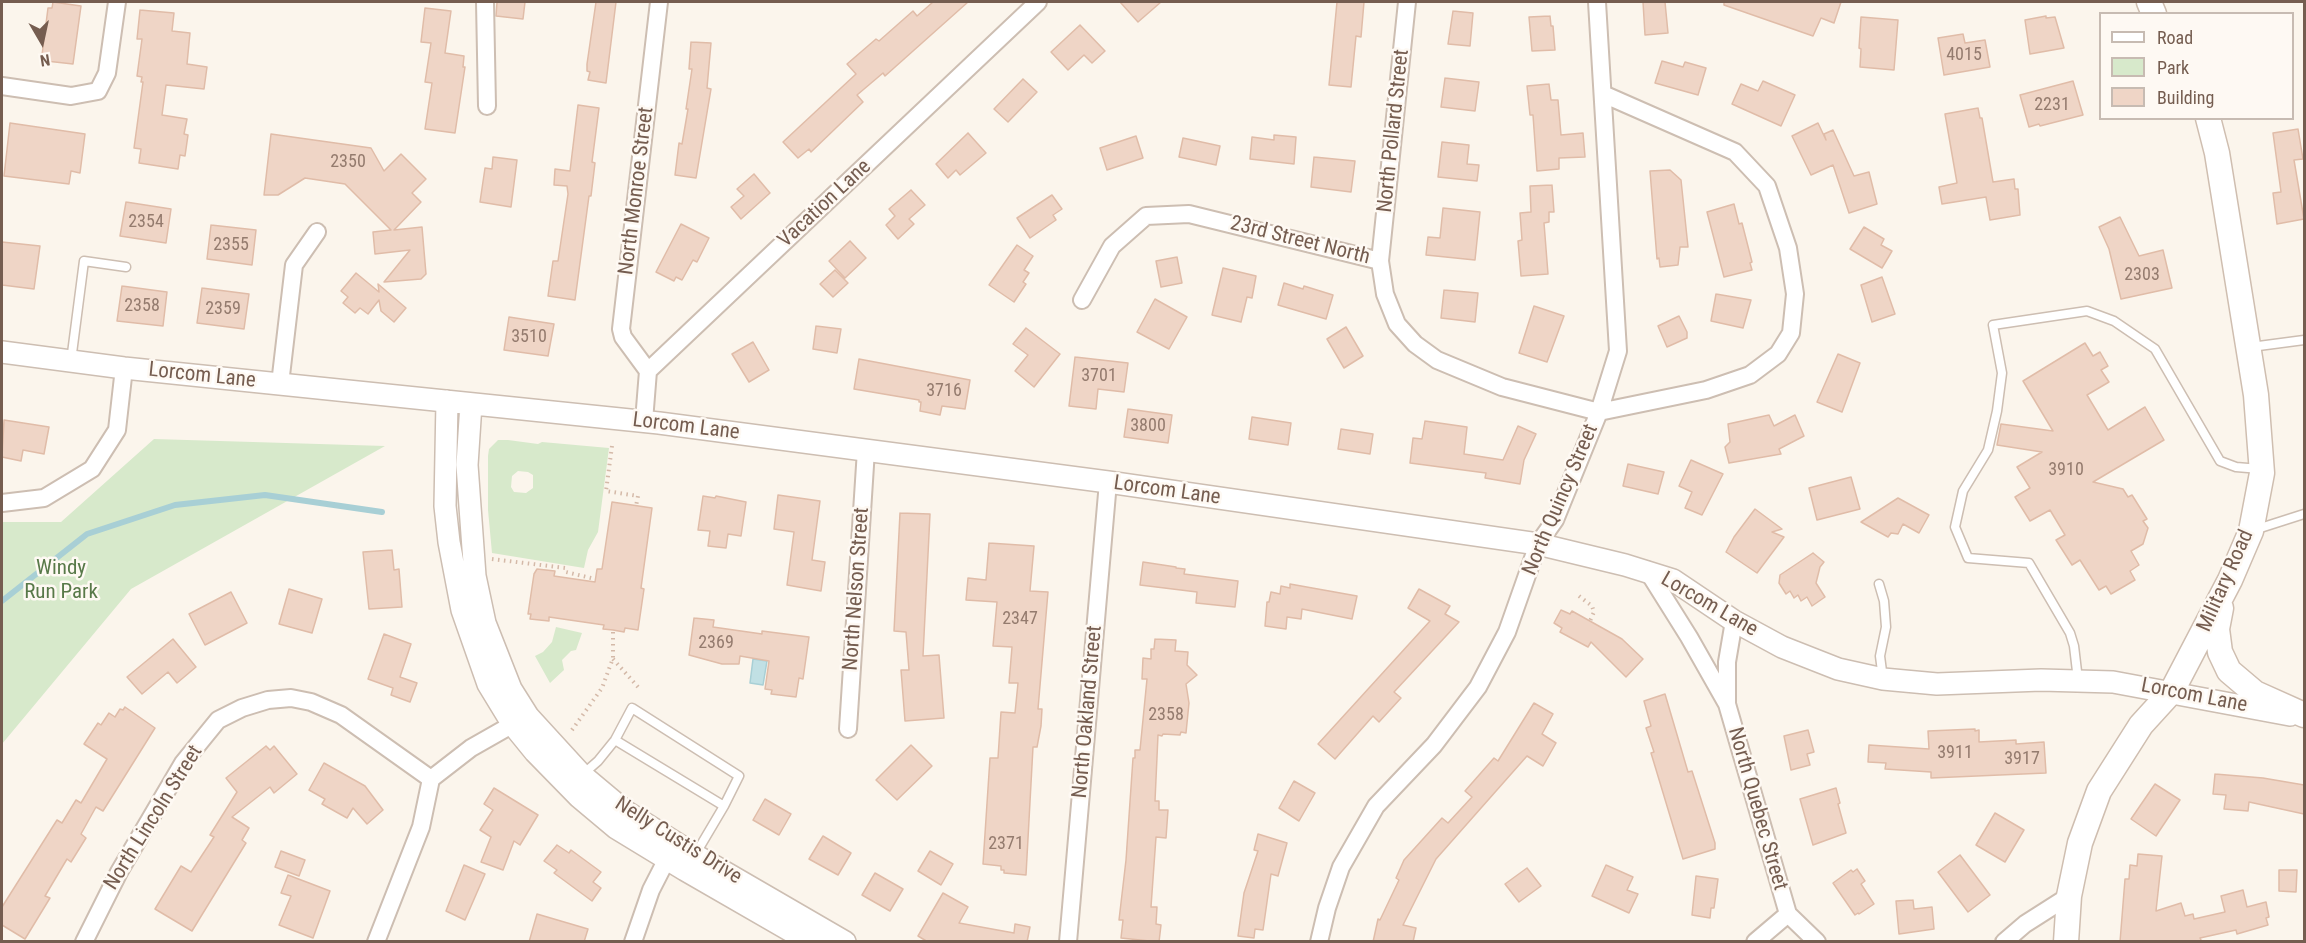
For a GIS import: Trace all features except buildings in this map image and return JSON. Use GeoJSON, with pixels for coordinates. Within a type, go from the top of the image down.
{"type":"FeatureCollection","features":[{"type":"Feature","properties":{"kind":"main road","name":"Military Road"},"geometry":{"type":"LineString","coordinates":[[2066,942],[2069,896],[2080,843],[2099,791],[2141,725],[2172,691],[2230,580],[2251,531],[2262,469],[2256,394],[2217,153],[2209,120]]}},
{"type":"Feature","properties":{"kind":"main road"},"geometry":{"type":"LineString","coordinates":[[2230,580],[2217,629],[2220,652],[2229,671],[2255,693],[2304,717]]}},
{"type":"Feature","properties":{"kind":"street"},"geometry":{"type":"LineString","coordinates":[[2,86],[71,96],[98,91],[107,73],[117,2]]}},
{"type":"Feature","properties":{"kind":"street"},"geometry":{"type":"LineString","coordinates":[[485,2],[487,106]]}},
{"type":"Feature","properties":{"kind":"street","name":"North Monroe Street"},"geometry":{"type":"LineString","coordinates":[[648,372],[622,337],[621,329],[659,2]]}},
{"type":"Feature","properties":{"kind":"street","name":"Vacation Lane"},"geometry":{"type":"LineString","coordinates":[[648,372],[1038,2]]}},
{"type":"Feature","properties":{"kind":"street","name":"North Pollard Street"},"geometry":{"type":"LineString","coordinates":[[1380,261],[1407,2]]}},
{"type":"Feature","properties":{"kind":"street","name":"North Quincy Street"},"geometry":{"type":"LineString","coordinates":[[1319,942],[1327,908],[1341,867],[1376,806],[1434,745],[1478,687],[1507,632],[1538,544],[1555,520],[1599,412],[1618,351],[1597,2]]}},
{"type":"Feature","properties":{"kind":"street","name":"23rd Street North"},"geometry":{"type":"LineString","coordinates":[[1082,300],[1112,246],[1146,216],[1189,214],[1380,261],[1385,294],[1397,324],[1414,344],[1437,360],[1502,387],[1599,412],[1706,390],[1750,375],[1778,354],[1791,333],[1795,294],[1788,248],[1767,186],[1735,152],[1603,94]]}},
{"type":"Feature","properties":{"kind":"street"},"geometry":{"type":"LineString","coordinates":[[280,384],[294,265],[317,232]]}},
{"type":"Feature","properties":{"kind":"street","name":"Lorcom Lane"},"geometry":{"type":"LineString","coordinates":[[2,352],[124,368],[644,421],[1108,482],[1538,544],[1647,570],[1673,580],[1734,621],[1782,647],[1838,669],[1883,679],[1937,684],[2113,682],[2304,717]]}},
{"type":"Feature","properties":{"kind":"street"},"geometry":{"type":"LineString","coordinates":[[2,502],[44,498],[92,469],[117,430],[124,368]]}},
{"type":"Feature","properties":{"kind":"street"},"geometry":{"type":"LineString","coordinates":[[644,421],[648,372]]}},
{"type":"Feature","properties":{"kind":"street","name":"Nelly Custis Drive"},"geometry":{"type":"LineString","coordinates":[[447,401],[445,506],[449,542],[462,610],[488,684],[520,720],[680,857],[810,942]]}},
{"type":"Feature","properties":{"kind":"street","name":"Nelly Custis Drive"},"geometry":{"type":"LineString","coordinates":[[471,404],[467,465],[475,576],[485,623],[511,689],[520,720],[535,752],[579,797],[616,828],[680,857],[845,942]]}},
{"type":"Feature","properties":{"kind":"street","name":"North Nelson Street"},"geometry":{"type":"LineString","coordinates":[[848,729],[866,450]]}},
{"type":"Feature","properties":{"kind":"street","name":"North Oakland Street"},"geometry":{"type":"LineString","coordinates":[[1068,942],[1108,482]]}},
{"type":"Feature","properties":{"kind":"street","name":"North Quebec Street"},"geometry":{"type":"LineString","coordinates":[[1647,570],[1727,704],[1788,914]]}},
{"type":"Feature","properties":{"kind":"street","name":"North Quebec Street"},"geometry":{"type":"LineString","coordinates":[[1727,704],[1727,662],[1734,621]]}},
{"type":"Feature","properties":{"kind":"street","name":"North Lincoln Street"},"geometry":{"type":"LineString","coordinates":[[84,942],[119,872],[183,763],[219,720],[242,708],[268,700],[291,698],[311,702],[341,715],[432,779]]}},
{"type":"Feature","properties":{"kind":"street"},"geometry":{"type":"LineString","coordinates":[[376,942],[421,827],[432,779],[471,748],[520,720]]}},
{"type":"Feature","properties":{"kind":"street"},"geometry":{"type":"LineString","coordinates":[[633,942],[651,890],[680,857]]}},
{"type":"Feature","properties":{"kind":"street"},"geometry":{"type":"LineString","coordinates":[[2004,942],[2025,924],[2069,896]]}},
{"type":"Feature","properties":{"kind":"street"},"geometry":{"type":"LineString","coordinates":[[1755,942],[1788,914],[1817,942]]}},
{"type":"Feature","properties":{"kind":"lane"},"geometry":{"type":"LineString","coordinates":[[71,361],[84,261],[126,267]]}},
{"type":"Feature","properties":{"kind":"lane"},"geometry":{"type":"LineString","coordinates":[[2078,681],[2074,646],[2070,633],[2029,563],[1968,558],[1955,527],[1963,491],[1988,450],[1997,411],[2002,373],[1993,325],[2087,311],[2115,321],[2155,349],[2220,462],[2236,468],[2262,469]]}},
{"type":"Feature","properties":{"kind":"lane"},"geometry":{"type":"LineString","coordinates":[[2248,347],[2304,340]]}},
{"type":"Feature","properties":{"kind":"lane"},"geometry":{"type":"LineString","coordinates":[[2251,531],[2304,514]]}},
{"type":"Feature","properties":{"kind":"lane"},"geometry":{"type":"LineString","coordinates":[[1879,584],[1884,601],[1886,627],[1880,656],[1883,679]]}},
{"type":"Feature","properties":{"kind":"lane"},"geometry":{"type":"LineString","coordinates":[[582,775],[598,761],[615,740],[632,708],[739,776],[724,806],[680,857]]}},
{"type":"Feature","properties":{"kind":"lane"},"geometry":{"type":"LineString","coordinates":[[615,740],[724,806]]}},
{"type":"Feature","properties":{"kind":"path"},"geometry":{"type":"LineString","coordinates":[[612,446],[606,490],[638,496],[636,506]]}},
{"type":"Feature","properties":{"kind":"path"},"geometry":{"type":"LineString","coordinates":[[491,559],[565,568],[566,572],[596,579]]}},
{"type":"Feature","properties":{"kind":"path"},"geometry":{"type":"LineString","coordinates":[[1579,596],[1592,606],[1594,612],[1590,621]]}},
{"type":"Feature","properties":{"kind":"path"},"geometry":{"type":"LineString","coordinates":[[572,730],[602,688],[613,658],[613,630]]}},
{"type":"Feature","properties":{"kind":"path"},"geometry":{"type":"LineString","coordinates":[[613,658],[638,687]]}},
{"type":"Feature","properties":{"kind":"green space","name":"Windy Run Park"},"geometry":{"type":"Polygon","coordinates":[[[154,439],[385,446],[131,589],[2,744],[2,522],[61,522],[154,439]]]}},
{"type":"Feature","properties":{"kind":"green space"},"geometry":{"type":"Polygon","coordinates":[[[498,440],[609,448],[598,532],[588,550],[584,568],[492,553],[488,510],[489,449],[498,440]],[[518,471],[512,476],[511,487],[514,492],[526,493],[533,488],[533,475],[518,471]]]}},
{"type":"Feature","properties":{"kind":"green space"},"geometry":{"type":"Polygon","coordinates":[[[556,627],[582,633],[576,650],[571,651],[562,660],[564,670],[550,683],[535,656],[543,652],[552,642],[556,627]]]}},
{"type":"Feature","properties":{"kind":"water"},"geometry":{"type":"Polygon","coordinates":[[[753,659],[767,661],[763,685],[750,683],[753,659]]]}},
{"type":"Feature","properties":{"kind":"waterway"},"geometry":{"type":"LineString","coordinates":[[2,601],[87,534],[175,505],[265,495],[382,512]]}}]}
